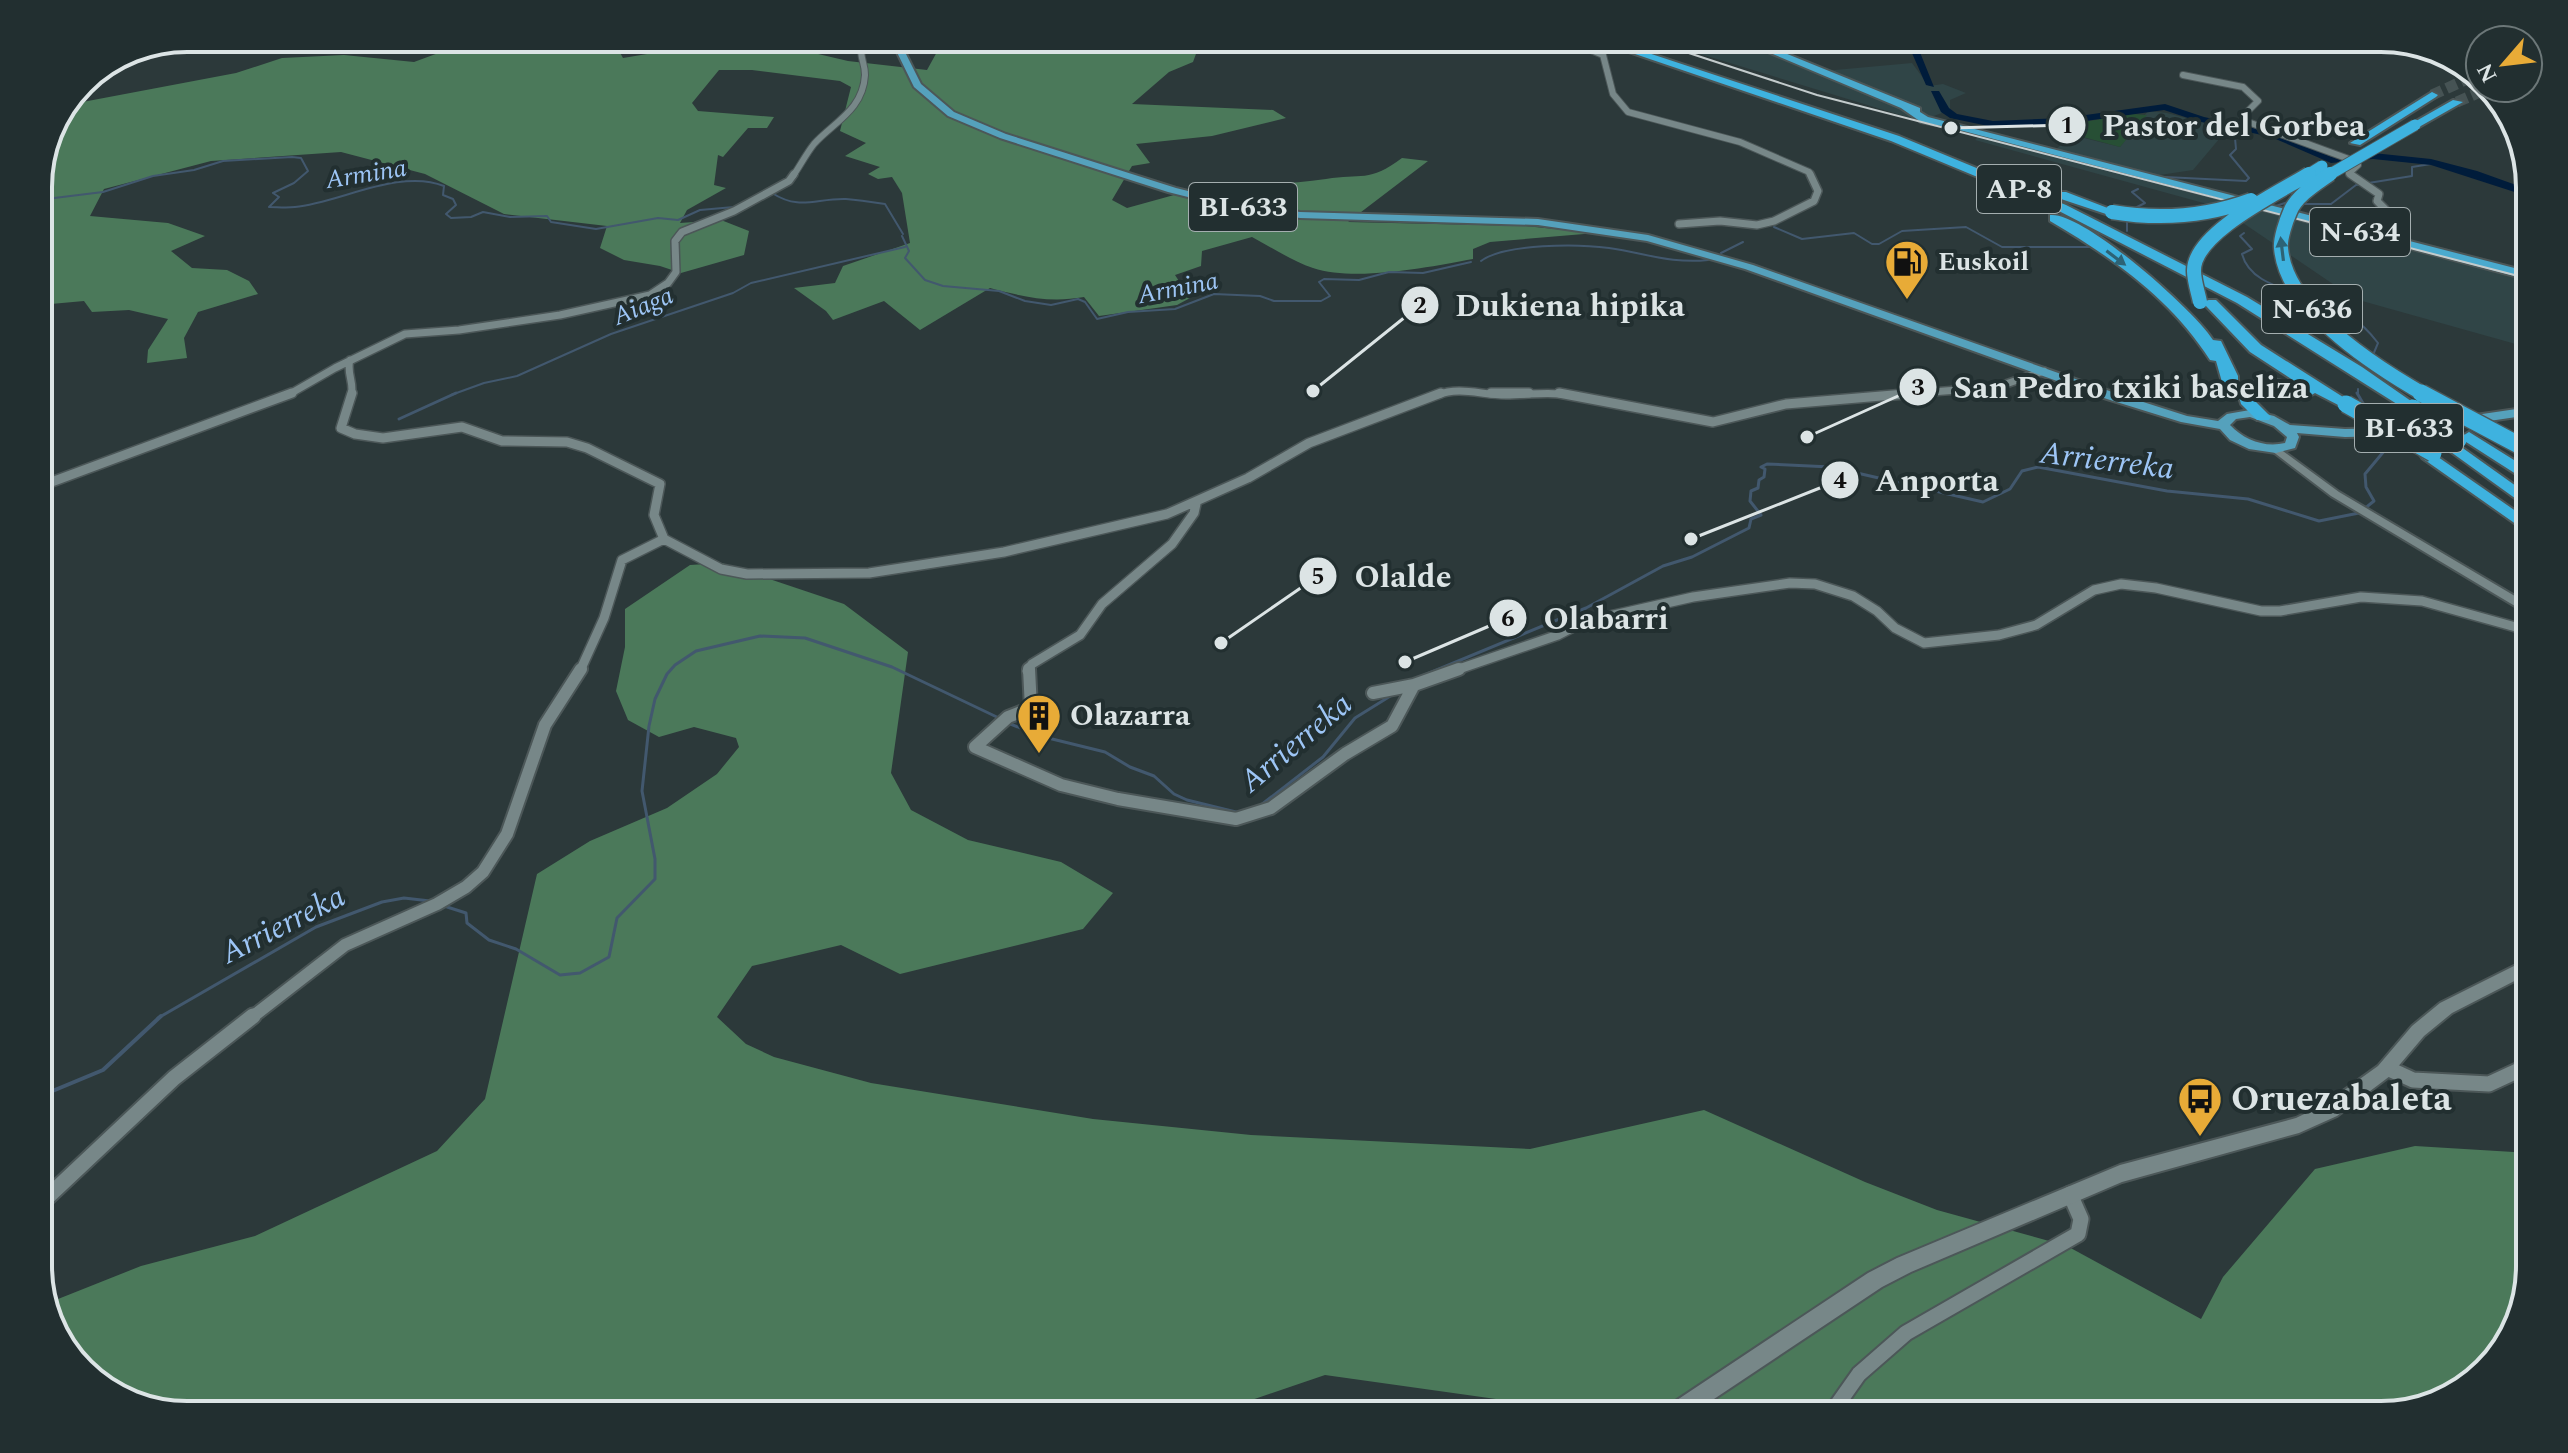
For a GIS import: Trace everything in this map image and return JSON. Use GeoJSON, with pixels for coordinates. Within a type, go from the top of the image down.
{"type":"FeatureCollection","features":[{"type":"Feature","properties":{"kind":"highway","name":"AP-8"},"geometry":{"type":"LineString","coordinates":[[1624,52],[1846,125],[1977,177],[2090,228],[2187,277],[2412,408]]}},
{"type":"Feature","properties":{"kind":"highway","name":"AP-8"},"geometry":{"type":"LineString","coordinates":[[1637,52],[1938,155],[2041,198],[2150,251],[2305,333],[2412,408],[2446,445],[2516,494]]}},
{"type":"Feature","properties":{"kind":"highway","name":"N-634"},"geometry":{"type":"LineString","coordinates":[[1773,52],[1936,119],[2516,272]]}},
{"type":"Feature","properties":{"kind":"highway"},"geometry":{"type":"LineString","coordinates":[[1736,84],[1906,134],[2112,212],[2157,218],[2198,215],[2243,203],[2307,176]]}},
{"type":"Feature","properties":{"kind":"highway"},"geometry":{"type":"LineString","coordinates":[[2229,420],[2236,409],[2196,259],[2205,243],[2219,230],[2432,95]]}},
{"type":"Feature","properties":{"kind":"highway","name":"N-636"},"geometry":{"type":"LineString","coordinates":[[2457,102],[2354,160],[2295,203],[2283,225],[2282,258],[2294,284],[2312,308],[2354,348],[2430,399],[2516,444]]}},
{"type":"Feature","properties":{"kind":"highway"},"geometry":{"type":"LineString","coordinates":[[1977,177],[2076,229],[2121,261],[2191,319],[2203,333],[2231,393]]}},
{"type":"Feature","properties":{"kind":"highway"},"geometry":{"type":"LineString","coordinates":[[2206,303],[2250,345],[2344,405]]}},
{"type":"Feature","properties":{"kind":"highway"},"geometry":{"type":"LineString","coordinates":[[2263,417],[2244,396],[2246,389],[2259,384],[2299,388],[2516,472]]}},
{"type":"Feature","properties":{"kind":"highway"},"geometry":{"type":"LineString","coordinates":[[2412,408],[2446,445],[2474,487],[2516,518]]}},
{"type":"Feature","properties":{"kind":"highway","name":"AP-8"},"geometry":{"type":"LineString","coordinates":[[2446,445],[2516,483]]}},
{"type":"Feature","properties":{"kind":"main road"},"geometry":{"type":"LineString","coordinates":[[893,52],[909,71]]}},
{"type":"Feature","properties":{"kind":"main road","name":"BI-633"},"geometry":{"type":"LineString","coordinates":[[900,52],[909,71],[937,105],[981,128],[1203,198],[1320,217],[1538,222],[1648,238],[1722,258],[2152,409],[2229,420],[2263,417],[2290,433],[2359,440],[2516,416]]}},
{"type":"Feature","properties":{"kind":"main road"},"geometry":{"type":"LineString","coordinates":[[909,52],[909,71]]}},
{"type":"Feature","properties":{"kind":"main road","name":"BI-633"},"geometry":{"type":"LineString","coordinates":[[2229,420],[2243,442],[2276,449]]}},
{"type":"Feature","properties":{"kind":"main road"},"geometry":{"type":"LineString","coordinates":[[2276,449],[2290,445],[2290,433]]}},
{"type":"Feature","properties":{"kind":"street"},"geometry":{"type":"LineString","coordinates":[[52,482],[284,398],[350,360],[405,334],[459,330],[568,313],[650,295],[676,272],[675,241],[682,232],[734,211],[789,181],[815,143],[833,130],[854,107],[865,74],[860,52]]}},
{"type":"Feature","properties":{"kind":"street"},"geometry":{"type":"LineString","coordinates":[[1596,52],[1607,61],[1613,94],[1628,112],[1753,147],[1809,172],[1818,191],[1814,201],[1774,221],[1757,225],[1720,221],[1679,224]]}},
{"type":"Feature","properties":{"kind":"street"},"geometry":{"type":"LineString","coordinates":[[2183,75],[2243,87],[2258,101],[2245,114],[2248,122],[2359,164],[2349,172],[2379,194],[2377,201],[2385,209],[2350,220],[2349,223],[2360,230],[2420,248]]}},
{"type":"Feature","properties":{"kind":"street"},"geometry":{"type":"LineString","coordinates":[[2300,217],[2333,221],[2362,217]]}},
{"type":"Feature","properties":{"kind":"street"},"geometry":{"type":"LineString","coordinates":[[350,360],[347,371],[353,390],[341,428],[353,434],[398,439],[459,426],[502,441],[544,440],[576,444],[641,478],[660,484],[654,515],[664,539],[729,572],[869,573],[1004,552],[1152,518],[1196,504],[1309,443],[1390,415],[1452,389],[1505,395],[1551,392],[1631,409],[1720,422],[1786,404],[1997,387],[2044,371]]}},
{"type":"Feature","properties":{"kind":"street"},"geometry":{"type":"LineString","coordinates":[[2276,449],[2352,505],[2516,603]]}},
{"type":"Feature","properties":{"kind":"street"},"geometry":{"type":"LineString","coordinates":[[1196,504],[1194,513],[1172,544],[1102,604],[1080,635],[1032,664],[1027,672],[1031,708],[1004,721],[975,747],[1061,785],[1118,799],[1236,819],[1271,808],[1345,754],[1384,731],[1404,706],[1414,685]]}},
{"type":"Feature","properties":{"kind":"street"},"geometry":{"type":"LineString","coordinates":[[52,1193],[174,1078],[333,954],[362,934],[427,909],[465,888],[481,873],[504,841],[546,724],[578,676],[617,584],[622,560],[664,539]]}},
{"type":"Feature","properties":{"kind":"street"},"geometry":{"type":"LineString","coordinates":[[1373,693],[1414,685],[1558,635],[1583,622],[1693,597],[1790,583],[1815,584],[1853,596],[1877,611],[1895,628],[1924,643],[1999,635],[2036,625],[2094,590],[2121,584],[2156,588],[2261,611],[2280,611],[2361,597],[2422,601],[2516,627]]}},
{"type":"Feature","properties":{"kind":"street"},"geometry":{"type":"LineString","coordinates":[[1693,1401],[1875,1280],[2120,1174],[2299,1125],[2331,1110],[2362,1090],[2387,1068],[2418,1031],[2446,1008],[2516,976]]}},
{"type":"Feature","properties":{"kind":"street"},"geometry":{"type":"LineString","coordinates":[[2387,1068],[2413,1080],[2489,1084],[2516,1071]]}},
{"type":"Feature","properties":{"kind":"street"},"geometry":{"type":"LineString","coordinates":[[1840,1401],[1859,1374],[1906,1333],[2078,1234],[2081,1219],[2070,1194]]}},
{"type":"Feature","properties":{"kind":"shaded area"},"geometry":{"type":"Polygon","coordinates":[[[1694,52],[1777,52],[1824,71],[1912,63],[1929,86],[1943,84],[1966,93],[1950,100],[1950,110],[1920,121],[1694,52]]]}},
{"type":"Feature","properties":{"kind":"shaded area"},"geometry":{"type":"Polygon","coordinates":[[[2148,111],[2220,127],[2225,132],[2193,170],[2153,176],[2054,151],[2072,135],[2120,147],[2148,111]]]}},
{"type":"Feature","properties":{"kind":"shaded area"},"geometry":{"type":"Polygon","coordinates":[[[1979,136],[2516,274],[2516,344],[2355,299],[2243,223],[2207,204],[1975,140],[1979,136]]]}},
{"type":"Feature","properties":{"kind":"green space"},"geometry":{"type":"Polygon","coordinates":[[[441,52],[620,52],[623,58],[659,52],[810,52],[848,61],[927,70],[937,52],[1197,52],[1193,62],[1169,72],[1132,104],[1273,110],[1286,118],[1212,136],[1136,144],[1150,163],[1132,166],[1112,200],[1127,208],[1174,195],[1241,211],[1246,196],[1244,186],[1365,176],[1381,171],[1402,158],[1428,161],[1348,222],[1525,226],[1596,233],[1490,242],[1473,249],[1473,259],[1414,269],[1350,274],[1313,268],[1252,237],[1202,251],[1201,266],[1175,275],[1190,298],[1177,305],[1099,316],[1084,297],[1037,298],[990,288],[920,330],[884,301],[833,320],[826,311],[794,288],[835,283],[843,266],[910,243],[902,193],[892,177],[878,179],[868,174],[880,167],[845,156],[866,143],[840,131],[851,87],[840,81],[752,70],[719,70],[692,103],[698,111],[774,117],[767,128],[748,128],[723,157],[718,155],[714,185],[726,188],[687,210],[680,223],[721,220],[749,231],[744,255],[681,273],[624,260],[600,248],[607,226],[504,214],[425,174],[341,152],[211,161],[104,189],[90,216],[168,223],[205,236],[171,251],[192,268],[227,270],[249,281],[258,294],[198,312],[184,338],[187,358],[147,363],[148,350],[168,319],[129,310],[92,312],[84,301],[52,304],[52,178],[62,135],[84,102],[236,73],[282,58],[344,55],[414,62],[441,52]]]}},
{"type":"Feature","properties":{"kind":"green space"},"geometry":{"type":"Polygon","coordinates":[[[2133,114],[2147,115],[2120,147],[2057,130],[2058,126],[2133,114]]]}},
{"type":"Feature","properties":{"kind":"green space"},"geometry":{"type":"Polygon","coordinates":[[[722,563],[844,604],[908,652],[891,773],[911,810],[968,840],[1061,862],[1113,893],[1083,929],[900,974],[841,945],[752,966],[717,1017],[746,1044],[774,1057],[871,1083],[1093,1119],[1251,1135],[1530,1149],[1704,1110],[1865,1182],[1937,1210],[2067,1246],[2201,1319],[2223,1277],[2315,1169],[2415,1146],[2516,1152],[2515,1284],[2506,1318],[2488,1348],[2449,1383],[2416,1396],[2381,1401],[1505,1401],[1325,1375],[1249,1401],[187,1401],[152,1396],[119,1383],[92,1361],[75,1341],[57,1300],[141,1266],[255,1236],[437,1151],[485,1099],[537,874],[590,841],[667,808],[717,774],[739,747],[736,738],[694,727],[659,737],[628,720],[616,691],[625,647],[625,609],[690,565],[722,563]]]}},
{"type":"Feature","properties":{"kind":"waterway"},"geometry":{"type":"LineString","coordinates":[[1916,52],[1931,85]]}},
{"type":"Feature","properties":{"kind":"waterway","name":"Armina"},"geometry":{"type":"LineString","coordinates":[[1935,93],[1945,110],[1954,116],[1993,124],[2064,121],[2165,107],[2201,119],[2274,135],[2331,160],[2373,156],[2431,162],[2516,189]]}},
{"type":"Feature","properties":{"kind":"waterway","name":"Armina"},"geometry":{"type":"LineString","coordinates":[[2165,177],[2246,181],[2249,178],[2230,155],[2236,149],[2235,138],[2230,132],[2237,131],[2234,125]]}},
{"type":"Feature","properties":{"kind":"waterway","name":"Armina"},"geometry":{"type":"LineString","coordinates":[[52,198],[103,192],[153,176],[194,170],[223,161],[292,157],[301,158],[308,171],[294,183],[273,193],[279,197],[269,207],[312,204],[408,181],[444,186],[443,195],[453,199],[456,205],[446,214],[451,218],[471,217],[483,212],[510,217],[547,216],[551,222],[596,229],[658,218],[678,220],[700,210],[734,207]]}},
{"type":"Feature","properties":{"kind":"waterway","name":"Arrierreka"},"geometry":{"type":"LineString","coordinates":[[2299,204],[2331,204],[2356,185],[2412,176],[2412,167],[2437,163]]}},
{"type":"Feature","properties":{"kind":"waterway","name":"Armina"},"geometry":{"type":"LineString","coordinates":[[2131,210],[2145,203],[2132,192],[2138,189]]}},
{"type":"Feature","properties":{"kind":"waterway","name":"Armina"},"geometry":{"type":"LineString","coordinates":[[772,193],[800,203],[846,199],[885,204],[903,234]]}},
{"type":"Feature","properties":{"kind":"waterway","name":"Arrierreka"},"geometry":{"type":"LineString","coordinates":[[2273,207],[2288,202]]}},
{"type":"Feature","properties":{"kind":"waterway","name":"Armina"},"geometry":{"type":"LineString","coordinates":[[2127,219],[2127,231]]}},
{"type":"Feature","properties":{"kind":"waterway","name":"Armina"},"geometry":{"type":"LineString","coordinates":[[1774,227],[1802,239],[1854,233],[1872,244],[1879,244],[1902,231],[1966,227],[2002,247],[2093,247]]}},
{"type":"Feature","properties":{"kind":"waterway","name":"Arrierreka"},"geometry":{"type":"LineString","coordinates":[[2244,233],[2240,236],[2252,249],[2242,254],[2250,269],[2269,283],[2293,292]]}},
{"type":"Feature","properties":{"kind":"waterway","name":"Armina"},"geometry":{"type":"LineString","coordinates":[[902,236],[909,251],[905,258],[925,280],[943,286],[999,291],[1025,301],[1051,305],[1078,299],[1085,302],[1097,319],[1128,312],[1175,309],[1214,294],[1260,296],[1274,301],[1321,301],[1330,296],[1319,282],[1324,279],[1359,280],[1389,272],[1423,273],[1471,262]]}},
{"type":"Feature","properties":{"kind":"waterway","name":"Armina"},"geometry":{"type":"LineString","coordinates":[[1721,253],[1743,242]]}},
{"type":"Feature","properties":{"kind":"waterway","name":"Armina"},"geometry":{"type":"LineString","coordinates":[[1481,261],[1507,251],[1562,246],[1609,248],[1682,261],[1708,260]]}},
{"type":"Feature","properties":{"kind":"waterway","name":"Aiaga"},"geometry":{"type":"LineString","coordinates":[[454,394],[517,376],[611,334],[733,293],[751,283],[905,247]]}},
{"type":"Feature","properties":{"kind":"waterway","name":"Arrierreka"},"geometry":{"type":"LineString","coordinates":[[2311,298],[2331,305],[2364,327],[2378,343],[2373,355]]}},
{"type":"Feature","properties":{"kind":"waterway","name":"Arrierreka"},"geometry":{"type":"LineString","coordinates":[[2358,389],[2358,395]]}},
{"type":"Feature","properties":{"kind":"waterway","name":"Aiaga"},"geometry":{"type":"LineString","coordinates":[[399,419],[454,394]]}},
{"type":"Feature","properties":{"kind":"waterway","name":"Arrierreka"},"geometry":{"type":"LineString","coordinates":[[2358,395],[2364,405]]}},
{"type":"Feature","properties":{"kind":"waterway","name":"Arrierreka"},"geometry":{"type":"LineString","coordinates":[[1422,676],[1586,608],[1663,566],[1692,557],[1749,528],[1751,519],[1761,515],[1750,501],[1751,491],[1758,488],[1759,480],[1764,477],[1765,469],[1761,467],[1767,464],[1831,467],[1983,502],[2010,489],[2022,471],[2038,467],[2167,491],[2248,499],[2319,521],[2359,513],[2374,501],[2366,487],[2365,474],[2390,444]]}},
{"type":"Feature","properties":{"kind":"waterway","name":"Arrierreka"},"geometry":{"type":"LineString","coordinates":[[444,906],[466,913],[467,923],[489,940],[516,949],[560,975],[580,973],[609,957],[617,918],[655,879],[655,859],[642,791],[655,699],[667,674],[696,651],[760,636],[805,638],[892,667],[1001,719]]}},
{"type":"Feature","properties":{"kind":"waterway","name":"Arrierreka"},"geometry":{"type":"LineString","coordinates":[[1261,805],[1323,757],[1355,718],[1392,695]]}},
{"type":"Feature","properties":{"kind":"waterway","name":"Arrierreka"},"geometry":{"type":"LineString","coordinates":[[1008,723],[1040,736],[1105,752],[1130,767],[1154,776],[1174,794],[1187,800],[1240,813]]}},
{"type":"Feature","properties":{"kind":"waterway","name":"Arrierreka"},"geometry":{"type":"LineString","coordinates":[[160,1017],[316,927],[382,902],[404,898],[430,901]]}},
{"type":"Feature","properties":{"kind":"waterway","name":"Arrierreka"},"geometry":{"type":"LineString","coordinates":[[52,1091],[103,1070],[160,1017]]}},
{"type":"Feature","properties":{"kind":"tunnel"},"geometry":{"type":"LineString","coordinates":[[2432,95],[2464,81]]}},
{"type":"Feature","properties":{"kind":"tunnel"},"geometry":{"type":"LineString","coordinates":[[2457,102],[2464,99]]}},
{"type":"Feature","properties":{"kind":"railway"},"geometry":{"type":"LineString","coordinates":[[1686,52],[1817,95],[2516,275]]}},
{"type":"Feature","properties":{"kind":"place","name":"Pastor del Gorbea"},"geometry":{"type":"Point","coordinates":[1951,128]}},
{"type":"Feature","properties":{"kind":"place","name":"Euskoil"},"geometry":{"type":"Point","coordinates":[1907,301]}},
{"type":"Feature","properties":{"kind":"place","name":"Dukiena hipika"},"geometry":{"type":"Point","coordinates":[1313,391]}},
{"type":"Feature","properties":{"kind":"place","name":"San Pedro txiki baseliza"},"geometry":{"type":"Point","coordinates":[1807,437]}},
{"type":"Feature","properties":{"kind":"place","name":"Anporta"},"geometry":{"type":"Point","coordinates":[1691,539]}},
{"type":"Feature","properties":{"kind":"place","name":"Olalde"},"geometry":{"type":"Point","coordinates":[1221,643]}},
{"type":"Feature","properties":{"kind":"place","name":"Olabarri"},"geometry":{"type":"Point","coordinates":[1405,662]}},
{"type":"Feature","properties":{"kind":"place","name":"Olazarra"},"geometry":{"type":"Point","coordinates":[1039,755]}},
{"type":"Feature","properties":{"kind":"place","name":"Oruezabaleta"},"geometry":{"type":"Point","coordinates":[2200,1138]}}]}
